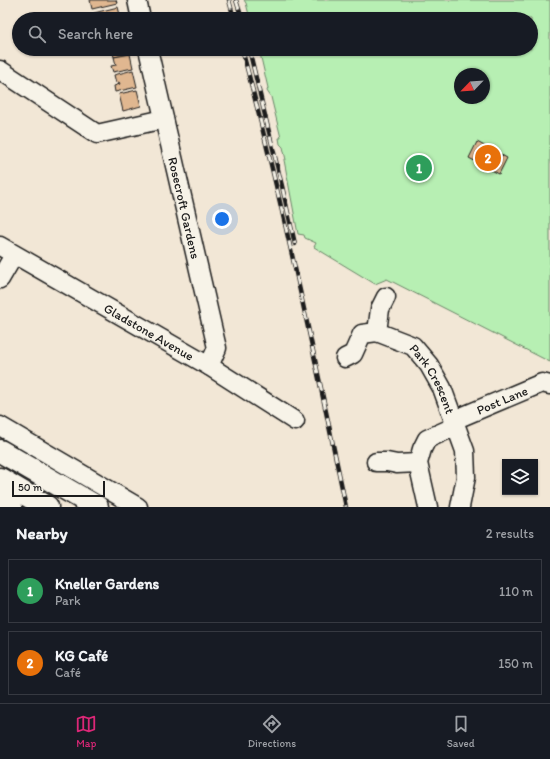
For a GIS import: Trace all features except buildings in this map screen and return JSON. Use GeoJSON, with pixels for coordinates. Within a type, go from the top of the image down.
{"type":"FeatureCollection","features":[{"type":"Feature","properties":{"kind":"highway"},"geometry":{"type":"LineString","coordinates":[[0,451],[97,507]]}},
{"type":"Feature","properties":{"kind":"highway"},"geometry":{"type":"LineString","coordinates":[[0,479],[47,507]]}},
{"type":"Feature","properties":{"kind":"street"},"geometry":{"type":"LineString","coordinates":[[137,0],[140,12]]}},
{"type":"Feature","properties":{"kind":"street","name":"Rosecroft Gardens"},"geometry":{"type":"LineString","coordinates":[[150,56],[217,348],[209,366]]}},
{"type":"Feature","properties":{"kind":"street"},"geometry":{"type":"LineString","coordinates":[[0,70],[97,134],[164,119]]}},
{"type":"Feature","properties":{"kind":"street"},"geometry":{"type":"LineString","coordinates":[[0,279],[7,251]]}},
{"type":"Feature","properties":{"kind":"street","name":"Gladstone Avenue"},"geometry":{"type":"LineString","coordinates":[[7,251],[209,366],[295,421]]}},
{"type":"Feature","properties":{"kind":"street"},"geometry":{"type":"LineString","coordinates":[[345,358],[353,354],[362,334],[377,332],[383,303]]}},
{"type":"Feature","properties":{"kind":"street","name":"Park Crescent"},"geometry":{"type":"LineString","coordinates":[[377,332],[413,346],[429,364],[442,388],[465,451],[466,477],[460,507]]}},
{"type":"Feature","properties":{"kind":"street","name":"Post Lane"},"geometry":{"type":"LineString","coordinates":[[455,423],[542,383],[550,385]]}},
{"type":"Feature","properties":{"kind":"street","name":"Park Crescent"},"geometry":{"type":"LineString","coordinates":[[418,463],[427,439],[455,423]]}},
{"type":"Feature","properties":{"kind":"street"},"geometry":{"type":"LineString","coordinates":[[0,426],[138,507]]}},
{"type":"Feature","properties":{"kind":"street"},"geometry":{"type":"LineString","coordinates":[[376,462],[398,464],[418,463],[428,507]]}},
{"type":"Feature","properties":{"kind":"street"},"geometry":{"type":"LineString","coordinates":[[0,499],[13,507]]}},
{"type":"Feature","properties":{"kind":"green space"},"geometry":{"type":"Polygon","coordinates":[[[244,0],[550,0],[550,362],[387,279],[375,284],[314,247],[316,243],[305,238],[304,235],[298,234],[284,160],[286,160],[283,147],[280,144],[279,138],[281,138],[271,97],[267,91],[268,88],[261,56],[538,56],[538,12],[248,12],[244,0]]]}},
{"type":"Feature","properties":{"kind":"railway"},"geometry":{"type":"LineString","coordinates":[[229,0],[232,12]]}},
{"type":"Feature","properties":{"kind":"railway"},"geometry":{"type":"LineString","coordinates":[[236,0],[240,12]]}},
{"type":"Feature","properties":{"kind":"railway"},"geometry":{"type":"LineString","coordinates":[[244,56],[284,220],[346,507]]}},
{"type":"Feature","properties":{"kind":"railway"},"geometry":{"type":"LineString","coordinates":[[251,56],[295,244]]}},
{"type":"Feature","properties":{"kind":"place","name":"KG Café"},"geometry":{"type":"Point","coordinates":[488,158]}},
{"type":"Feature","properties":{"kind":"place","name":"Kneller Gardens"},"geometry":{"type":"Point","coordinates":[419,168]}}]}
